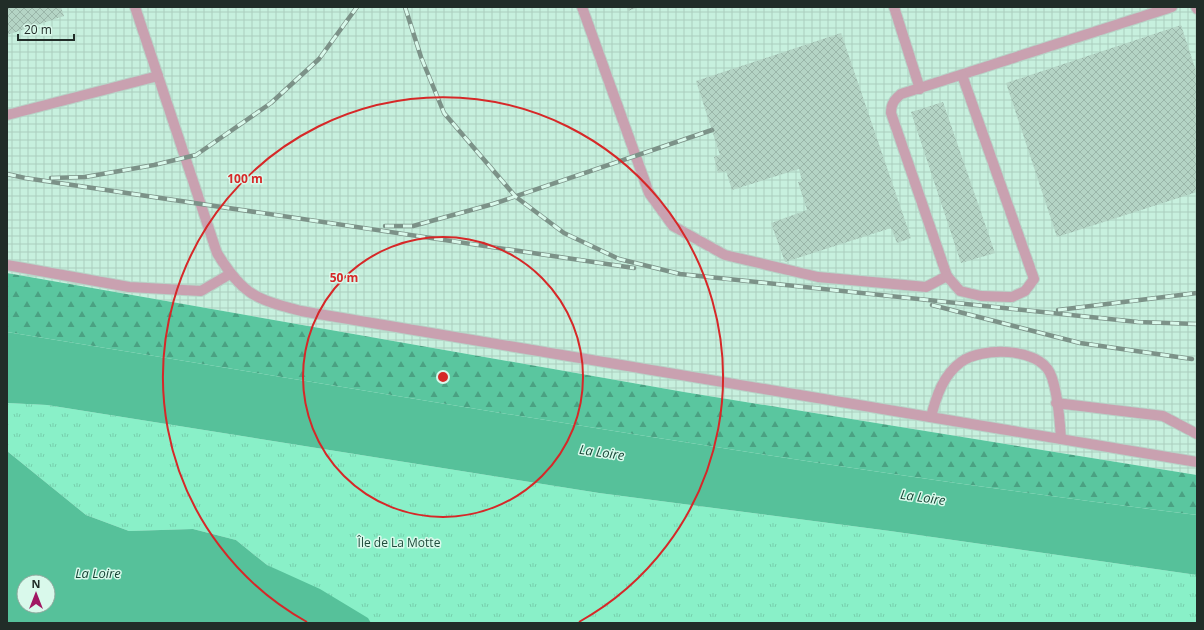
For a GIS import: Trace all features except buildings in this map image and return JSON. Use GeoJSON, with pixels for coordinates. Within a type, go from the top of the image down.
{"type":"FeatureCollection","features":[{"type":"Feature","properties":{"kind":"lane"},"geometry":{"type":"LineString","coordinates":[[135,7],[217,253],[230,274],[247,292],[271,303],[301,311],[1197,462]]}},
{"type":"Feature","properties":{"kind":"lane"},"geometry":{"type":"LineString","coordinates":[[582,7],[648,193],[673,226],[725,255],[818,277],[926,287],[947,276]]}},
{"type":"Feature","properties":{"kind":"lane"},"geometry":{"type":"LineString","coordinates":[[894,7],[920,89]]}},
{"type":"Feature","properties":{"kind":"lane"},"geometry":{"type":"LineString","coordinates":[[962,75],[1034,279],[1025,291],[1012,297],[981,296],[960,291],[947,276],[891,113],[891,104],[901,94],[1172,7]]}},
{"type":"Feature","properties":{"kind":"lane"},"geometry":{"type":"LineString","coordinates":[[7,115],[158,76]]}},
{"type":"Feature","properties":{"kind":"lane"},"geometry":{"type":"LineString","coordinates":[[7,265],[129,287],[202,291],[230,274]]}},
{"type":"Feature","properties":{"kind":"lane"},"geometry":{"type":"LineString","coordinates":[[931,417],[938,392],[947,375],[961,361],[978,354],[1021,354],[1033,357],[1042,362],[1050,372],[1061,439]]}},
{"type":"Feature","properties":{"kind":"lane"},"geometry":{"type":"LineString","coordinates":[[1056,403],[1163,416],[1197,434]]}},
{"type":"Feature","properties":{"kind":"shaded area"},"geometry":{"type":"Polygon","coordinates":[[[7,7],[1197,7],[1197,475],[684,392],[7,273],[7,7]]]}},
{"type":"Feature","properties":{"kind":"green space"},"geometry":{"type":"Polygon","coordinates":[[[7,273],[684,392],[1197,475],[1197,515],[899,475],[601,429],[7,332],[7,273]]]}},
{"type":"Feature","properties":{"kind":"green space","name":"Île de La Motte"},"geometry":{"type":"Polygon","coordinates":[[[7,403],[47,405],[599,493],[890,531],[1197,575],[1197,623],[371,623],[367,618],[267,565],[236,540],[193,529],[129,531],[86,515],[7,451],[7,403]]]}},
{"type":"Feature","properties":{"kind":"water"},"geometry":{"type":"Polygon","coordinates":[[[7,332],[601,429],[899,475],[1197,515],[1197,575],[890,531],[599,493],[47,405],[7,403],[7,332]]]}},
{"type":"Feature","properties":{"kind":"water","name":"La Loire"},"geometry":{"type":"Polygon","coordinates":[[[7,451],[86,515],[129,531],[193,529],[236,540],[267,565],[320,589],[368,618],[371,623],[7,623],[7,451]]]}},
{"type":"Feature","properties":{"kind":"railway"},"geometry":{"type":"LineString","coordinates":[[51,178],[85,177],[154,165],[196,155],[271,103],[319,59],[357,7]]}},
{"type":"Feature","properties":{"kind":"railway"},"geometry":{"type":"LineString","coordinates":[[405,7],[421,57],[444,113],[516,197],[564,233],[619,259],[680,274],[1138,322],[1197,324]]}},
{"type":"Feature","properties":{"kind":"railway"},"geometry":{"type":"LineString","coordinates":[[385,226],[413,226],[493,204],[712,130]]}},
{"type":"Feature","properties":{"kind":"railway"},"geometry":{"type":"LineString","coordinates":[[7,174],[25,178],[634,268]]}},
{"type":"Feature","properties":{"kind":"railway"},"geometry":{"type":"LineString","coordinates":[[1058,310],[1197,293]]}},
{"type":"Feature","properties":{"kind":"railway"},"geometry":{"type":"LineString","coordinates":[[932,305],[1080,343],[1192,359]]}}]}
